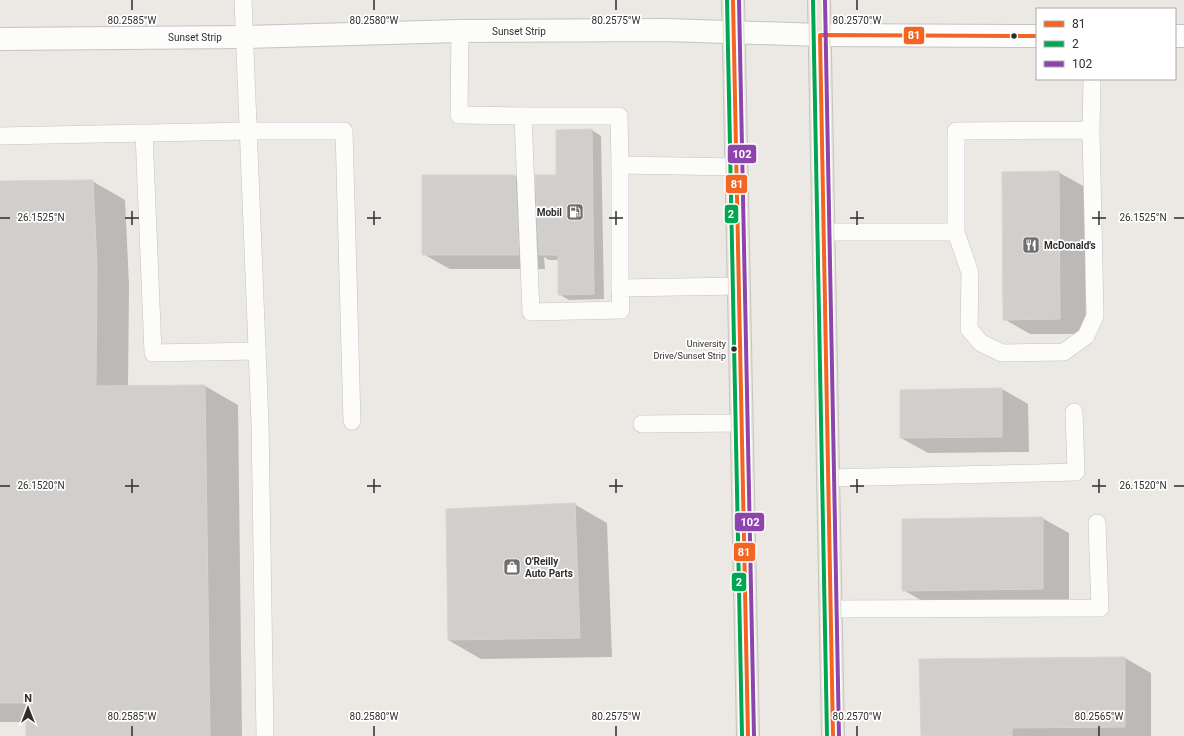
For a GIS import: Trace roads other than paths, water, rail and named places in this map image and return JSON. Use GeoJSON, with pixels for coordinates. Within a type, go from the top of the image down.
{"type":"FeatureCollection","features":[{"type":"Feature","properties":{"kind":"main road"},"geometry":{"type":"LineString","coordinates":[[733,0],[738,167],[748,736]]}},
{"type":"Feature","properties":{"kind":"main road"},"geometry":{"type":"LineString","coordinates":[[819,0],[833,736]]}},
{"type":"Feature","properties":{"kind":"street","name":"Sunset Strip"},"geometry":{"type":"LineString","coordinates":[[0,39],[244,37],[460,31],[667,30],[820,34],[1036,36]]}},
{"type":"Feature","properties":{"kind":"lane"},"geometry":{"type":"LineString","coordinates":[[243,0],[262,507],[265,736]]}},
{"type":"Feature","properties":{"kind":"lane"},"geometry":{"type":"LineString","coordinates":[[460,31],[459,115],[619,116],[621,310],[531,312],[523,116]]}},
{"type":"Feature","properties":{"kind":"lane"},"geometry":{"type":"LineString","coordinates":[[1091,130],[956,132],[956,232],[970,273],[969,329],[981,343],[1002,353],[1064,352],[1086,336],[1095,316],[1091,130],[1092,80]]}},
{"type":"Feature","properties":{"kind":"lane"},"geometry":{"type":"LineString","coordinates":[[0,136],[248,131],[344,132],[352,421]]}},
{"type":"Feature","properties":{"kind":"lane"},"geometry":{"type":"LineString","coordinates":[[144,133],[153,353],[257,351]]}},
{"type":"Feature","properties":{"kind":"lane"},"geometry":{"type":"LineString","coordinates":[[620,165],[738,167]]}},
{"type":"Feature","properties":{"kind":"lane"},"geometry":{"type":"LineString","coordinates":[[824,232],[956,232]]}},
{"type":"Feature","properties":{"kind":"lane"},"geometry":{"type":"LineString","coordinates":[[620,288],[740,286]]}},
{"type":"Feature","properties":{"kind":"lane"},"geometry":{"type":"LineString","coordinates":[[828,478],[1076,472],[1074,412]]}},
{"type":"Feature","properties":{"kind":"lane"},"geometry":{"type":"LineString","coordinates":[[642,424],[742,423]]}},
{"type":"Feature","properties":{"kind":"lane"},"geometry":{"type":"LineString","coordinates":[[830,609],[1100,608],[1097,523]]}},
{"type":"Feature","properties":{"kind":"place","name":"Mobil"},"geometry":{"type":"Point","coordinates":[575,212]}},
{"type":"Feature","properties":{"kind":"place","name":"McDonald's"},"geometry":{"type":"Point","coordinates":[1031,245]}},
{"type":"Feature","properties":{"kind":"place","name":"University Drive/Sunset Strip"},"geometry":{"type":"Point","coordinates":[734,349]}},
{"type":"Feature","properties":{"kind":"place","name":"O'Reilly Auto Parts"},"geometry":{"type":"Point","coordinates":[512,567]}}]}
